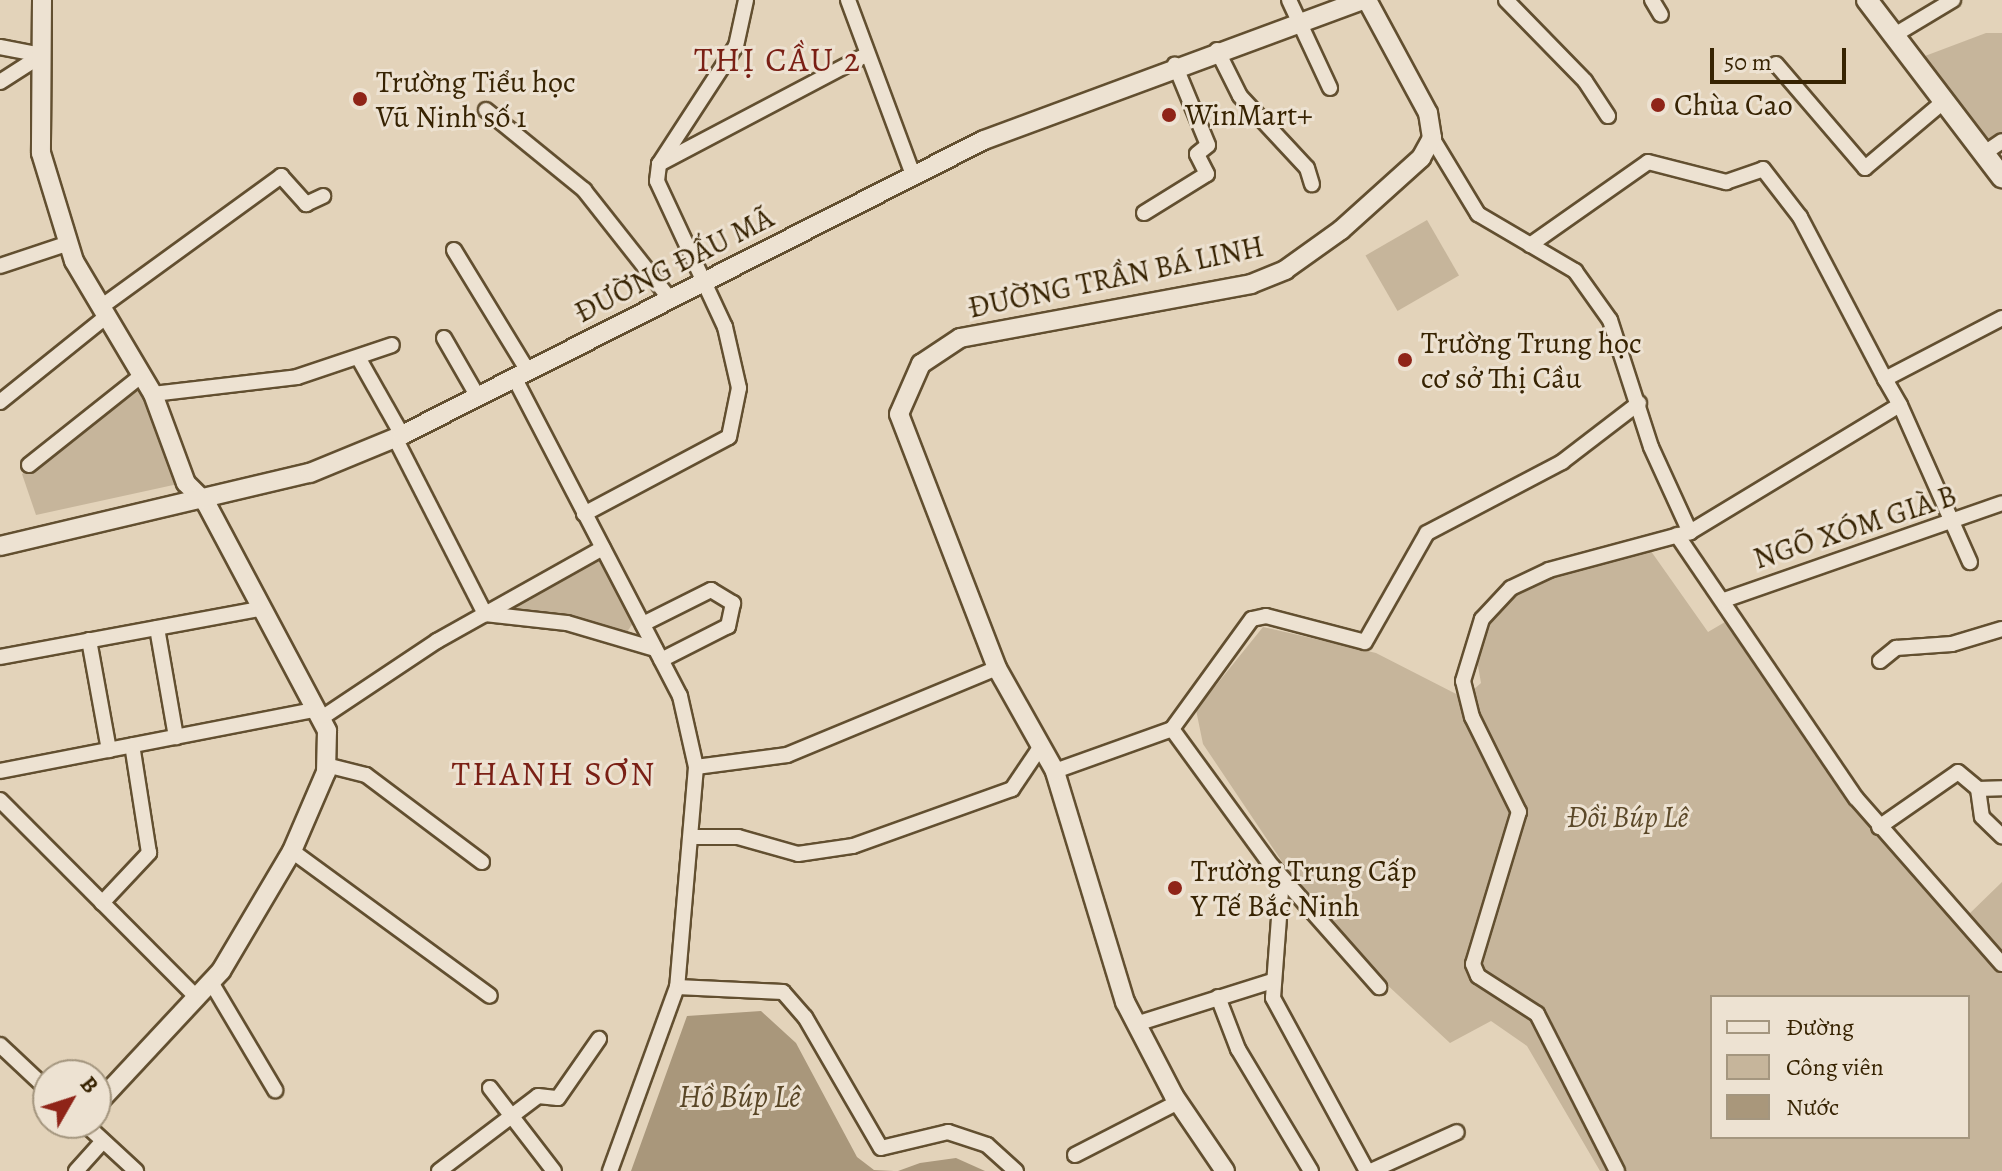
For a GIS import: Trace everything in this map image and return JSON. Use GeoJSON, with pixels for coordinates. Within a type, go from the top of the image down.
{"type":"FeatureCollection","features":[{"type":"Feature","properties":{"kind":"main road"},"geometry":{"type":"LineString","coordinates":[[1867,0],[2002,177]]}},
{"type":"Feature","properties":{"kind":"street"},"geometry":{"type":"LineString","coordinates":[[42,0],[41,153],[69,243],[104,311],[153,394],[186,483],[206,503],[318,714],[326,765],[292,851],[211,982],[112,1088]]}},
{"type":"Feature","properties":{"kind":"street"},"geometry":{"type":"LineString","coordinates":[[584,514],[729,437],[739,388],[706,281],[665,206],[659,164],[736,46],[746,0]]}},
{"type":"Feature","properties":{"kind":"street"},"geometry":{"type":"LineString","coordinates":[[848,0],[913,175]]}},
{"type":"Feature","properties":{"kind":"street"},"geometry":{"type":"LineString","coordinates":[[1289,0],[1330,88]]}},
{"type":"Feature","properties":{"kind":"street"},"geometry":{"type":"LineString","coordinates":[[1365,0],[1428,113],[1432,138],[1478,214],[1575,271],[1594,295],[1639,403],[1684,534],[1724,600],[1879,827],[2002,964]]}},
{"type":"Feature","properties":{"kind":"street","name":"ĐƯỜNG ĐẤU MÃ"},"geometry":{"type":"LineString","coordinates":[[0,546],[206,503],[292,480],[398,436],[478,397],[913,175],[1175,65],[1365,0]]}},
{"type":"Feature","properties":{"kind":"street"},"geometry":{"type":"LineString","coordinates":[[1508,0],[1608,116]]}},
{"type":"Feature","properties":{"kind":"street"},"geometry":{"type":"LineString","coordinates":[[1652,0],[1661,15]]}},
{"type":"Feature","properties":{"kind":"street"},"geometry":{"type":"LineString","coordinates":[[1893,36],[1953,0]]}},
{"type":"Feature","properties":{"kind":"street"},"geometry":{"type":"LineString","coordinates":[[0,47],[42,55]]}},
{"type":"Feature","properties":{"kind":"street"},"geometry":{"type":"LineString","coordinates":[[1217,50],[1240,96],[1307,168],[1312,184]]}},
{"type":"Feature","properties":{"kind":"street"},"geometry":{"type":"LineString","coordinates":[[0,82],[42,55]]}},
{"type":"Feature","properties":{"kind":"street"},"geometry":{"type":"LineString","coordinates":[[659,164],[866,55]]}},
{"type":"Feature","properties":{"kind":"street"},"geometry":{"type":"LineString","coordinates":[[1776,64],[1865,168],[1943,102]]}},
{"type":"Feature","properties":{"kind":"street"},"geometry":{"type":"LineString","coordinates":[[1144,213],[1207,174],[1197,154],[1208,145],[1175,65]]}},
{"type":"Feature","properties":{"kind":"street"},"geometry":{"type":"LineString","coordinates":[[486,110],[584,190],[670,299]]}},
{"type":"Feature","properties":{"kind":"street","name":"ĐƯỜNG TRẦN BÁ LINH"},"geometry":{"type":"LineString","coordinates":[[1225,1171],[1178,1102],[1136,1024],[1055,771],[997,668],[955,547],[900,426],[902,400],[921,364],[974,333],[1251,284],[1285,270],[1396,181],[1432,138]]}},
{"type":"Feature","properties":{"kind":"street"},"geometry":{"type":"LineString","coordinates":[[1983,154],[2002,141]]}},
{"type":"Feature","properties":{"kind":"street"},"geometry":{"type":"LineString","coordinates":[[1530,245],[1648,162],[1726,182],[1763,169],[1800,217],[1900,405],[1970,562]]}},
{"type":"Feature","properties":{"kind":"street"},"geometry":{"type":"LineString","coordinates":[[1,405],[104,311],[281,176],[306,204],[323,196]]}},
{"type":"Feature","properties":{"kind":"street"},"geometry":{"type":"LineString","coordinates":[[0,266],[69,243]]}},
{"type":"Feature","properties":{"kind":"street"},"geometry":{"type":"LineString","coordinates":[[454,250],[522,375],[584,514],[680,696],[696,767],[677,987],[610,1171]]}},
{"type":"Feature","properties":{"kind":"street"},"geometry":{"type":"LineString","coordinates":[[1885,379],[2002,318]]}},
{"type":"Feature","properties":{"kind":"street"},"geometry":{"type":"LineString","coordinates":[[444,338],[478,397]]}},
{"type":"Feature","properties":{"kind":"street"},"geometry":{"type":"LineString","coordinates":[[153,394],[297,377],[359,359],[392,345]]}},
{"type":"Feature","properties":{"kind":"street"},"geometry":{"type":"LineString","coordinates":[[359,359],[485,614]]}},
{"type":"Feature","properties":{"kind":"street"},"geometry":{"type":"LineString","coordinates":[[29,465],[142,375]]}},
{"type":"Feature","properties":{"kind":"street"},"geometry":{"type":"LineString","coordinates":[[1055,771],[1172,729],[1252,619],[1266,616],[1365,642],[1427,533],[1562,462],[1639,403]]}},
{"type":"Feature","properties":{"kind":"street"},"geometry":{"type":"LineString","coordinates":[[1617,1171],[1537,1014],[1478,976],[1473,964],[1519,812],[1472,717],[1463,681],[1482,619],[1511,588],[1549,570],[1684,534],[1900,405]]}},
{"type":"Feature","properties":{"kind":"street","name":"NGÕ XÓM GIÀ B"},"geometry":{"type":"LineString","coordinates":[[1724,600],[1778,575],[1954,526],[2002,503]]}},
{"type":"Feature","properties":{"kind":"street"},"geometry":{"type":"LineString","coordinates":[[0,771],[176,737],[318,714],[603,548]]}},
{"type":"Feature","properties":{"kind":"street"},"geometry":{"type":"LineString","coordinates":[[485,614],[567,623],[658,654],[728,626],[733,603],[711,590],[643,624]]}},
{"type":"Feature","properties":{"kind":"street"},"geometry":{"type":"LineString","coordinates":[[0,657],[260,609]]}},
{"type":"Feature","properties":{"kind":"street"},"geometry":{"type":"LineString","coordinates":[[157,628],[176,737]]}},
{"type":"Feature","properties":{"kind":"street"},"geometry":{"type":"LineString","coordinates":[[1880,661],[1896,648],[1952,644],[2002,629]]}},
{"type":"Feature","properties":{"kind":"street"},"geometry":{"type":"LineString","coordinates":[[89,640],[109,750]]}},
{"type":"Feature","properties":{"kind":"street"},"geometry":{"type":"LineString","coordinates":[[696,767],[787,755],[997,668]]}},
{"type":"Feature","properties":{"kind":"street"},"geometry":{"type":"LineString","coordinates":[[1172,729],[1282,878],[1379,987]]}},
{"type":"Feature","properties":{"kind":"street"},"geometry":{"type":"LineString","coordinates":[[102,903],[149,853],[132,745]]}},
{"type":"Feature","properties":{"kind":"street"},"geometry":{"type":"LineString","coordinates":[[692,837],[738,837],[798,854],[841,849],[1012,789],[1041,746]]}},
{"type":"Feature","properties":{"kind":"street"},"geometry":{"type":"LineString","coordinates":[[326,765],[366,775],[482,862]]}},
{"type":"Feature","properties":{"kind":"street"},"geometry":{"type":"LineString","coordinates":[[1879,827],[1958,772],[1978,789],[1982,817],[2002,836]]}},
{"type":"Feature","properties":{"kind":"street"},"geometry":{"type":"LineString","coordinates":[[1978,789],[2002,788]]}},
{"type":"Feature","properties":{"kind":"street"},"geometry":{"type":"LineString","coordinates":[[0,800],[197,998]]}},
{"type":"Feature","properties":{"kind":"street"},"geometry":{"type":"LineString","coordinates":[[292,851],[490,996]]}},
{"type":"Feature","properties":{"kind":"street"},"geometry":{"type":"LineString","coordinates":[[1282,878],[1272,981],[1290,1036],[1369,1171],[1457,1132]]}},
{"type":"Feature","properties":{"kind":"street"},"geometry":{"type":"LineString","coordinates":[[1136,1024],[1272,981]]}},
{"type":"Feature","properties":{"kind":"street"},"geometry":{"type":"LineString","coordinates":[[211,982],[275,1090]]}},
{"type":"Feature","properties":{"kind":"street"},"geometry":{"type":"LineString","coordinates":[[677,987],[783,992],[805,1017],[881,1148],[955,1133],[987,1145],[1016,1171]]}},
{"type":"Feature","properties":{"kind":"street"},"geometry":{"type":"LineString","coordinates":[[1218,997],[1238,1049],[1311,1171]]}},
{"type":"Feature","properties":{"kind":"street"},"geometry":{"type":"LineString","coordinates":[[439,1171],[516,1117],[538,1096],[558,1098],[573,1085],[599,1039]]}},
{"type":"Feature","properties":{"kind":"street"},"geometry":{"type":"LineString","coordinates":[[0,1045],[32,1075]]}},
{"type":"Feature","properties":{"kind":"street"},"geometry":{"type":"LineString","coordinates":[[490,1088],[516,1117],[554,1171]]}},
{"type":"Feature","properties":{"kind":"street"},"geometry":{"type":"LineString","coordinates":[[1075,1155],[1178,1102]]}},
{"type":"Feature","properties":{"kind":"street"},"geometry":{"type":"LineString","coordinates":[[76,1171],[103,1141],[136,1171]]}},
{"type":"Feature","properties":{"kind":"green space"},"geometry":{"type":"Polygon","coordinates":[[[1986,33],[2002,33],[2002,134],[1989,142],[1925,56],[1986,33]]]}},
{"type":"Feature","properties":{"kind":"green space"},"geometry":{"type":"Polygon","coordinates":[[[1427,220],[1459,275],[1398,311],[1366,256],[1427,220]]]}},
{"type":"Feature","properties":{"kind":"green space"},"geometry":{"type":"Polygon","coordinates":[[[142,384],[178,484],[36,515],[22,474],[142,384]]]}},
{"type":"Feature","properties":{"kind":"green space","name":"Đồi Búp Lê"},"geometry":{"type":"Polygon","coordinates":[[[1641,537],[1708,632],[1737,615],[1853,797],[1966,917],[2002,882],[2002,1171],[1600,1171],[1527,1046],[1491,1021],[1450,1043],[1384,982],[1283,863],[1203,744],[1196,710],[1263,627],[1376,653],[1464,698],[1481,683],[1474,643],[1519,574],[1641,537]]]}},
{"type":"Feature","properties":{"kind":"green space"},"geometry":{"type":"Polygon","coordinates":[[[600,559],[633,623],[627,632],[512,607],[600,559]]]}},
{"type":"Feature","properties":{"kind":"water","name":"Hồ Búp Lê"},"geometry":{"type":"Polygon","coordinates":[[[761,1011],[796,1043],[857,1157],[874,1170],[894,1171],[631,1171],[687,1016],[761,1011]]]}},
{"type":"Feature","properties":{"kind":"water"},"geometry":{"type":"Polygon","coordinates":[[[956,1158],[985,1171],[898,1171],[920,1163],[956,1158]]]}},
{"type":"Feature","properties":{"kind":"place","name":"Trường Tiểu học Vũ Ninh số 1"},"geometry":{"type":"Point","coordinates":[360,99]}},
{"type":"Feature","properties":{"kind":"place","name":"Chùa Cao"},"geometry":{"type":"Point","coordinates":[1658,105]}},
{"type":"Feature","properties":{"kind":"place","name":"WinMart+"},"geometry":{"type":"Point","coordinates":[1169,115]}},
{"type":"Feature","properties":{"kind":"place","name":"Trường Trung học cơ sở Thị Cầu"},"geometry":{"type":"Point","coordinates":[1405,360]}},
{"type":"Feature","properties":{"kind":"place","name":"Trường Trung Cấp Y Tế Bắc Ninh"},"geometry":{"type":"Point","coordinates":[1175,888]}},
{"type":"Feature","properties":{"kind":"district","name":"THỊ CẦU 2"},"geometry":{"type":"Point","coordinates":[778,60]}},
{"type":"Feature","properties":{"kind":"district","name":"THANH SƠN"},"geometry":{"type":"Point","coordinates":[554,774]}}]}
